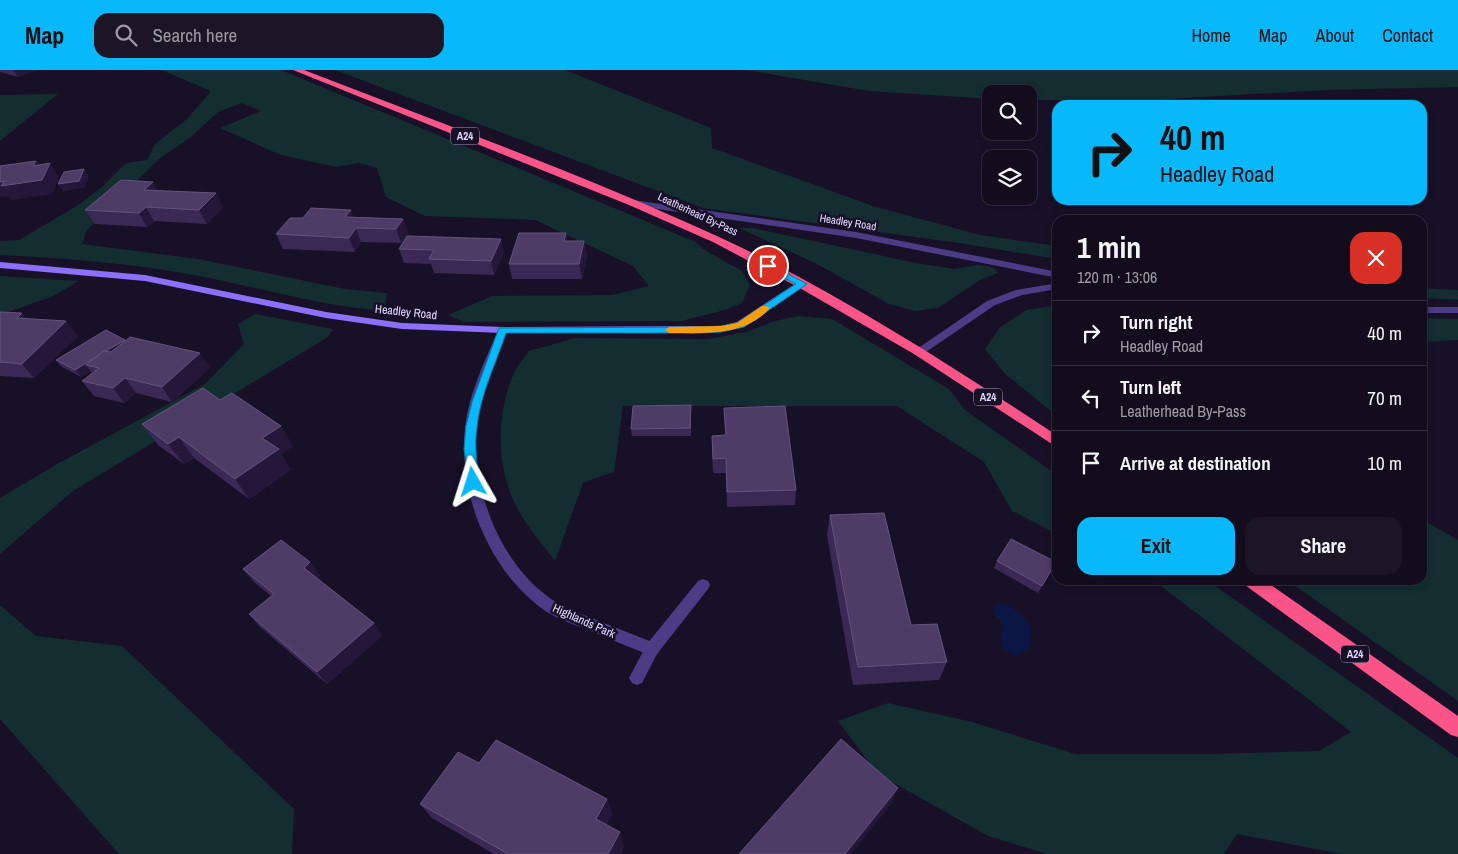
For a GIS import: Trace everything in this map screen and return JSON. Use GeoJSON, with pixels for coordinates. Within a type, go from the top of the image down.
{"type":"FeatureCollection","features":[{"type":"Feature","properties":{"kind":"highway","name":"Leatherhead By-Pass"},"geometry":{"type":"LineString","coordinates":[[297,70],[633,203],[717,240],[802,284],[919,351],[1052,439]]}},
{"type":"Feature","properties":{"kind":"highway","name":"A24"},"geometry":{"type":"LineString","coordinates":[[1259,585],[1458,728]]}},
{"type":"Feature","properties":{"kind":"street","name":"Headley Road"},"geometry":{"type":"LineString","coordinates":[[633,203],[856,235],[1052,274]]}},
{"type":"Feature","properties":{"kind":"street","name":"Headley Road"},"geometry":{"type":"LineString","coordinates":[[0,265],[145,278],[326,315],[402,326],[502,330],[721,329],[740,325],[802,284]]}},
{"type":"Feature","properties":{"kind":"street"},"geometry":{"type":"LineString","coordinates":[[919,351],[990,303],[1020,292],[1052,287]]}},
{"type":"Feature","properties":{"kind":"street"},"geometry":{"type":"LineString","coordinates":[[1427,310],[1458,310]]}},
{"type":"Feature","properties":{"kind":"street","name":"Highlands Park"},"geometry":{"type":"LineString","coordinates":[[502,330],[477,402],[471,426],[470,449],[473,482],[489,530],[502,557],[521,583],[553,609],[652,650]]}},
{"type":"Feature","properties":{"kind":"street"},"geometry":{"type":"LineString","coordinates":[[638,678],[652,650],[703,584]]}},
{"type":"Feature","properties":{"kind":"green space"},"geometry":{"type":"Polygon","coordinates":[[[161,70],[281,70],[696,242],[703,249],[742,271],[750,285],[742,303],[725,310],[682,321],[464,322],[448,315],[492,296],[612,295],[649,286],[633,266],[535,220],[425,216],[386,197],[377,168],[359,163],[336,167],[281,155],[220,128],[261,111],[242,103],[218,112],[191,137],[159,159],[87,230],[82,244],[198,259],[345,289],[387,293],[384,311],[335,305],[165,270],[95,262],[0,255],[0,241],[19,240],[80,204],[102,187],[126,163],[147,160],[155,144],[187,119],[211,91],[161,70]]]}},
{"type":"Feature","properties":{"kind":"green space"},"geometry":{"type":"Polygon","coordinates":[[[335,70],[565,70],[711,128],[712,148],[873,206],[980,235],[1052,245],[1052,258],[959,243],[703,208],[335,70]]]}},
{"type":"Feature","properties":{"kind":"green space"},"geometry":{"type":"Polygon","coordinates":[[[746,70],[1458,70],[1458,87],[1327,90],[1150,100],[1037,100],[1037,85],[982,85],[982,98],[869,91],[746,70]]]}},
{"type":"Feature","properties":{"kind":"green space"},"geometry":{"type":"Polygon","coordinates":[[[58,94],[0,141],[0,95],[58,94]]]}},
{"type":"Feature","properties":{"kind":"green space"},"geometry":{"type":"Polygon","coordinates":[[[739,228],[753,228],[916,263],[954,269],[978,265],[993,267],[998,273],[980,280],[938,308],[915,311],[889,304],[815,263],[739,228]]]}},
{"type":"Feature","properties":{"kind":"green space"},"geometry":{"type":"Polygon","coordinates":[[[0,276],[79,281],[51,297],[0,315],[0,276]]]}},
{"type":"Feature","properties":{"kind":"green space"},"geometry":{"type":"Polygon","coordinates":[[[1427,288],[1458,290],[1458,300],[1427,298],[1427,288]]]}},
{"type":"Feature","properties":{"kind":"green space"},"geometry":{"type":"Polygon","coordinates":[[[1052,306],[1052,412],[1004,373],[985,349],[1000,327],[1027,310],[1052,306]]]}},
{"type":"Feature","properties":{"kind":"green space"},"geometry":{"type":"Polygon","coordinates":[[[255,314],[333,329],[328,337],[73,491],[0,554],[0,498],[59,463],[205,384],[244,344],[238,324],[255,314]]]}},
{"type":"Feature","properties":{"kind":"green space"},"geometry":{"type":"Polygon","coordinates":[[[799,316],[832,319],[949,389],[965,410],[1052,471],[1052,531],[1012,511],[984,462],[897,406],[623,406],[614,472],[583,483],[555,561],[531,530],[516,506],[507,482],[501,451],[502,419],[508,388],[516,370],[529,351],[575,338],[708,339],[746,332],[775,321],[799,316]]]}},
{"type":"Feature","properties":{"kind":"green space"},"geometry":{"type":"Polygon","coordinates":[[[1427,318],[1458,319],[1458,340],[1427,342],[1427,318]]]}},
{"type":"Feature","properties":{"kind":"green space"},"geometry":{"type":"Polygon","coordinates":[[[1427,522],[1458,540],[1458,701],[1294,585],[1427,585],[1427,522]]]}},
{"type":"Feature","properties":{"kind":"green space"},"geometry":{"type":"Polygon","coordinates":[[[1159,585],[1214,585],[1458,758],[1458,854],[1341,854],[1237,834],[1224,854],[1047,854],[988,836],[878,774],[838,721],[888,703],[972,722],[1075,754],[1209,754],[1319,751],[1351,732],[1159,585]]]}},
{"type":"Feature","properties":{"kind":"green space"},"geometry":{"type":"Polygon","coordinates":[[[0,605],[36,636],[122,646],[294,809],[292,854],[119,854],[0,719],[0,605]]]}},
{"type":"Feature","properties":{"kind":"shaded area"},"geometry":{"type":"Polygon","coordinates":[[[1003,603],[1018,611],[1031,627],[1030,649],[1014,656],[1003,649],[1000,637],[1004,626],[994,613],[995,605],[1003,603]]]}},
{"type":"Feature","properties":{"kind":"building"},"geometry":{"type":"Polygon","coordinates":[[[36,161],[33,166],[50,163],[42,180],[1,186],[4,181],[0,182],[0,166],[36,161]]]}},
{"type":"Feature","properties":{"kind":"building"},"geometry":{"type":"Polygon","coordinates":[[[84,169],[79,181],[58,184],[64,172],[84,169]]]}},
{"type":"Feature","properties":{"kind":"building"},"geometry":{"type":"Polygon","coordinates":[[[121,180],[153,182],[144,190],[216,193],[199,210],[146,207],[139,213],[85,210],[121,180]]]}},
{"type":"Feature","properties":{"kind":"building"},"geometry":{"type":"Polygon","coordinates":[[[311,208],[351,210],[345,217],[403,219],[396,229],[356,228],[349,238],[276,234],[290,218],[303,218],[311,208]]]}},
{"type":"Feature","properties":{"kind":"building"},"geometry":{"type":"Polygon","coordinates":[[[519,233],[566,233],[564,241],[584,241],[579,264],[509,264],[519,233]]]}},
{"type":"Feature","properties":{"kind":"building"},"geometry":{"type":"Polygon","coordinates":[[[407,236],[501,239],[491,261],[429,259],[434,250],[399,249],[407,236]]]}},
{"type":"Feature","properties":{"kind":"building"},"geometry":{"type":"Polygon","coordinates":[[[0,312],[22,313],[17,318],[66,321],[22,364],[0,362],[0,312]]]}},
{"type":"Feature","properties":{"kind":"building"},"geometry":{"type":"Polygon","coordinates":[[[106,330],[125,340],[75,370],[56,360],[106,330]]]}},
{"type":"Feature","properties":{"kind":"building"},"geometry":{"type":"Polygon","coordinates":[[[130,337],[200,353],[162,387],[125,378],[113,388],[82,381],[99,368],[86,365],[104,351],[111,352],[130,337]]]}},
{"type":"Feature","properties":{"kind":"building"},"geometry":{"type":"Polygon","coordinates":[[[203,388],[220,400],[232,393],[281,426],[262,438],[279,449],[235,479],[179,437],[168,444],[142,424],[203,388]]]}},
{"type":"Feature","properties":{"kind":"building"},"geometry":{"type":"Polygon","coordinates":[[[691,405],[690,428],[631,429],[633,406],[691,405]]]}},
{"type":"Feature","properties":{"kind":"building"},"geometry":{"type":"Polygon","coordinates":[[[785,406],[796,490],[727,492],[726,458],[713,459],[712,436],[726,435],[724,408],[785,406]]]}},
{"type":"Feature","properties":{"kind":"building"},"geometry":{"type":"Polygon","coordinates":[[[884,513],[911,625],[937,624],[947,662],[858,667],[830,515],[884,513]]]}},
{"type":"Feature","properties":{"kind":"building"},"geometry":{"type":"Polygon","coordinates":[[[1011,539],[1052,560],[1052,569],[1042,586],[997,561],[1011,539]]]}},
{"type":"Feature","properties":{"kind":"building"},"geometry":{"type":"Polygon","coordinates":[[[281,540],[310,562],[304,568],[374,623],[317,672],[249,614],[274,594],[243,569],[281,540]]]}},
{"type":"Feature","properties":{"kind":"building"},"geometry":{"type":"Polygon","coordinates":[[[841,739],[898,788],[845,854],[739,854],[841,739]]]}},
{"type":"Feature","properties":{"kind":"building"},"geometry":{"type":"Polygon","coordinates":[[[496,740],[607,799],[596,819],[620,832],[608,854],[508,854],[420,804],[458,752],[479,763],[496,740]]]}},
{"type":"Feature","properties":{"kind":"slow traffic"},"geometry":{"type":"LineString","coordinates":[[669,330],[721,329],[740,325],[766,308]]}},
{"type":"Feature","properties":{"kind":"route"},"geometry":{"type":"LineString","coordinates":[[473,482],[470,449],[471,426],[477,402],[502,330],[699,330],[721,329],[740,325],[802,284],[768,266]]}}]}
